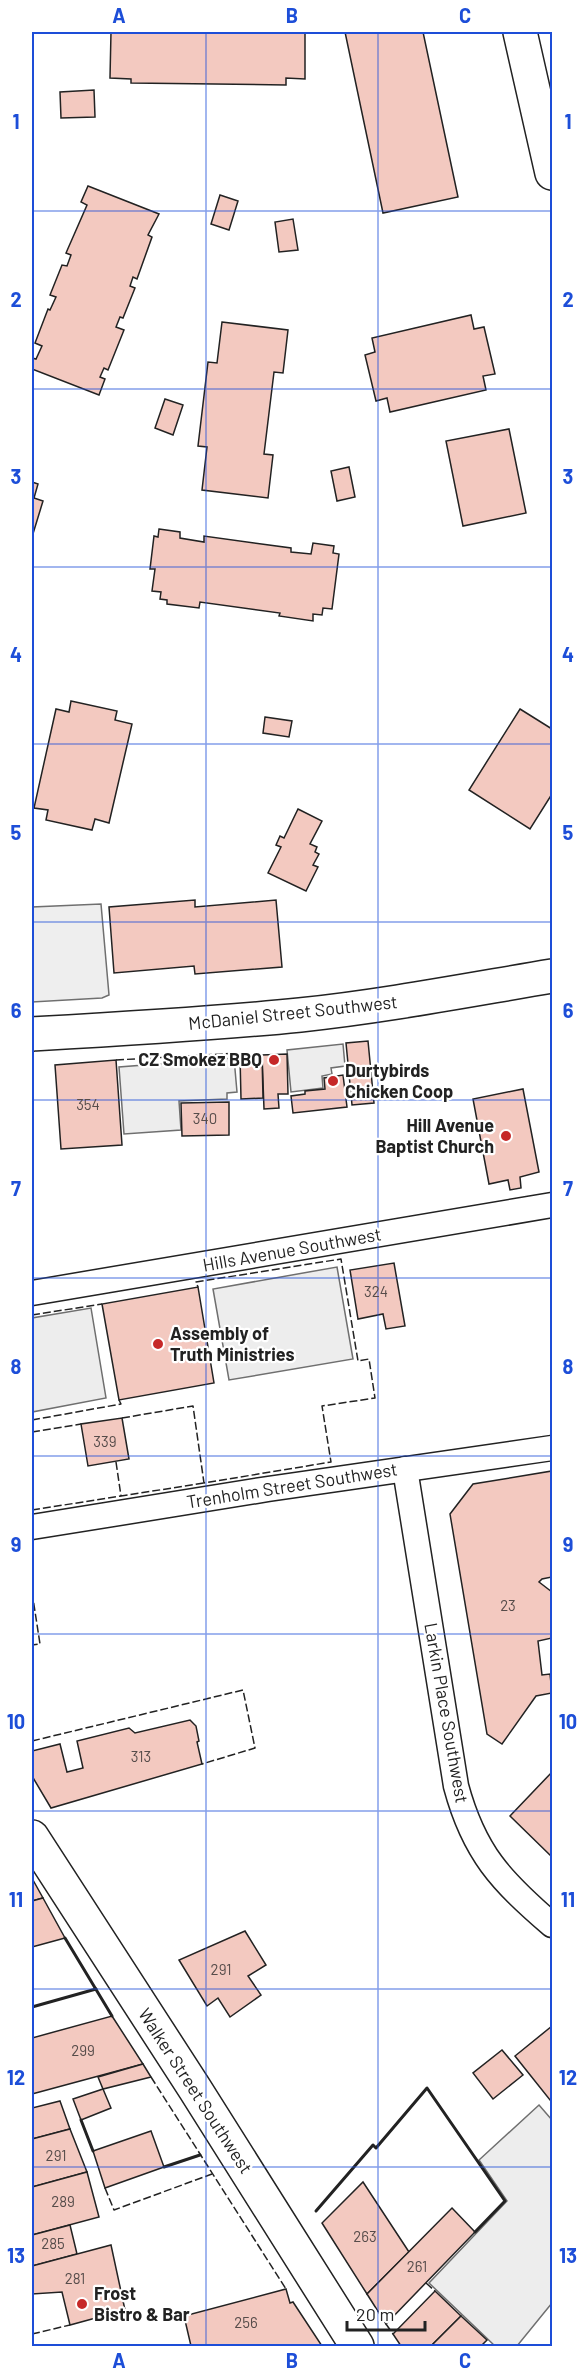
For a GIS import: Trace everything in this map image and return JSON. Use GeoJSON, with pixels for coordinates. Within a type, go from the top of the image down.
{"type":"FeatureCollection","features":[{"type":"Feature","properties":{"kind":"street"},"geometry":{"type":"LineString","coordinates":[[520,32],[552,173]]}},
{"type":"Feature","properties":{"kind":"street","name":"McDaniel Street Southwest"},"geometry":{"type":"LineString","coordinates":[[32,1034],[301,1014],[393,1003],[552,976]]}},
{"type":"Feature","properties":{"kind":"street","name":"Hills Avenue Southwest"},"geometry":{"type":"LineString","coordinates":[[32,1293],[552,1205]]}},
{"type":"Feature","properties":{"kind":"street","name":"Trenholm Street Southwest"},"geometry":{"type":"LineString","coordinates":[[32,1527],[268,1489],[552,1448]]}},
{"type":"Feature","properties":{"kind":"street","name":"Larkin Place Southwest"},"geometry":{"type":"LineString","coordinates":[[405,1469],[456,1786],[463,1812],[492,1866],[513,1892],[552,1925]]}},
{"type":"Feature","properties":{"kind":"street","name":"Walker Street Southwest"},"geometry":{"type":"LineString","coordinates":[[32,1837],[201,2098],[357,2346]]}},
{"type":"Feature","properties":{"kind":"shaded area"},"geometry":{"type":"Polygon","coordinates":[[[101,904],[109,995],[102,998],[32,1002],[32,907],[101,904]]]}},
{"type":"Feature","properties":{"kind":"shaded area"},"geometry":{"type":"Polygon","coordinates":[[[343,1044],[345,1066],[331,1068],[332,1074],[322,1076],[323,1088],[291,1092],[287,1050],[343,1044]]]}},
{"type":"Feature","properties":{"kind":"shaded area"},"geometry":{"type":"Polygon","coordinates":[[[234,1058],[237,1092],[227,1093],[227,1099],[179,1101],[181,1130],[124,1134],[119,1067],[234,1058]]]}},
{"type":"Feature","properties":{"kind":"shaded area"},"geometry":{"type":"Polygon","coordinates":[[[337,1267],[353,1359],[229,1380],[213,1289],[337,1267]]]}},
{"type":"Feature","properties":{"kind":"shaded area"},"geometry":{"type":"Polygon","coordinates":[[[91,1308],[106,1398],[32,1412],[32,1318],[91,1308]]]}},
{"type":"Feature","properties":{"kind":"shaded area"},"geometry":{"type":"Polygon","coordinates":[[[539,2105],[552,2120],[552,2303],[517,2346],[495,2346],[429,2283],[507,2201],[479,2160],[539,2105]]]}},
{"type":"Feature","properties":{"kind":"building"},"geometry":{"type":"Polygon","coordinates":[[[111,32],[305,32],[305,79],[286,78],[286,85],[131,83],[131,79],[110,78],[111,32]]]}},
{"type":"Feature","properties":{"kind":"building"},"geometry":{"type":"Polygon","coordinates":[[[345,32],[423,32],[458,197],[383,213],[345,32]]]}},
{"type":"Feature","properties":{"kind":"building"},"geometry":{"type":"Polygon","coordinates":[[[94,90],[95,117],[61,118],[60,92],[94,90]]]}},
{"type":"Feature","properties":{"kind":"building"},"geometry":{"type":"Polygon","coordinates":[[[88,186],[159,214],[148,235],[152,237],[137,279],[133,277],[130,286],[135,288],[123,318],[120,317],[116,327],[124,330],[108,370],[104,368],[100,377],[105,379],[99,395],[32,369],[32,358],[36,359],[42,346],[35,343],[48,309],[50,310],[56,297],[50,295],[62,265],[67,266],[71,255],[66,253],[87,205],[81,202],[88,186]]]}},
{"type":"Feature","properties":{"kind":"building"},"geometry":{"type":"Polygon","coordinates":[[[220,195],[238,201],[229,230],[211,224],[220,195]]]}},
{"type":"Feature","properties":{"kind":"building"},"geometry":{"type":"Polygon","coordinates":[[[293,219],[298,250],[279,252],[275,222],[293,219]]]}},
{"type":"Feature","properties":{"kind":"building"},"geometry":{"type":"Polygon","coordinates":[[[471,315],[474,329],[484,327],[495,374],[483,376],[486,390],[390,412],[387,398],[376,401],[365,355],[375,352],[372,338],[471,315]]]}},
{"type":"Feature","properties":{"kind":"building"},"geometry":{"type":"Polygon","coordinates":[[[222,322],[288,330],[283,373],[274,372],[264,454],[273,455],[268,498],[202,490],[207,447],[198,446],[208,362],[217,363],[222,322]]]}},
{"type":"Feature","properties":{"kind":"building"},"geometry":{"type":"Polygon","coordinates":[[[165,399],[183,405],[173,435],[155,428],[165,399]]]}},
{"type":"Feature","properties":{"kind":"building"},"geometry":{"type":"Polygon","coordinates":[[[509,429],[526,513],[463,526],[446,441],[509,429]]]}},
{"type":"Feature","properties":{"kind":"building"},"geometry":{"type":"Polygon","coordinates":[[[349,467],[355,497],[337,501],[331,471],[349,467]]]}},
{"type":"Feature","properties":{"kind":"building"},"geometry":{"type":"Polygon","coordinates":[[[32,482],[38,484],[34,498],[43,501],[32,537],[32,482]]]}},
{"type":"Feature","properties":{"kind":"building"},"geometry":{"type":"Polygon","coordinates":[[[159,529],[180,532],[180,538],[204,542],[204,536],[291,548],[291,552],[311,554],[313,543],[334,546],[333,553],[339,554],[332,609],[323,608],[322,615],[313,614],[313,621],[279,616],[280,613],[200,602],[199,608],[167,604],[167,600],[160,599],[161,592],[152,591],[155,569],[150,569],[154,536],[158,537],[159,529]]]}},
{"type":"Feature","properties":{"kind":"building"},"geometry":{"type":"Polygon","coordinates":[[[71,701],[117,711],[115,720],[132,724],[109,823],[95,819],[92,830],[46,820],[48,810],[34,808],[56,709],[69,712],[71,701]]]}},
{"type":"Feature","properties":{"kind":"building"},"geometry":{"type":"Polygon","coordinates":[[[520,709],[552,729],[552,794],[530,829],[469,790],[520,709]]]}},
{"type":"Feature","properties":{"kind":"building"},"geometry":{"type":"Polygon","coordinates":[[[265,717],[292,721],[289,737],[263,733],[265,717]]]}},
{"type":"Feature","properties":{"kind":"building"},"geometry":{"type":"Polygon","coordinates":[[[298,809],[322,821],[310,844],[317,847],[315,852],[319,854],[313,865],[318,867],[306,891],[268,873],[281,847],[276,845],[280,836],[284,838],[298,809]]]}},
{"type":"Feature","properties":{"kind":"building"},"geometry":{"type":"Polygon","coordinates":[[[195,900],[195,907],[276,900],[282,967],[195,974],[194,966],[114,973],[109,907],[195,900]]]}},
{"type":"Feature","properties":{"kind":"building"},"geometry":{"type":"Polygon","coordinates":[[[368,1041],[374,1103],[352,1105],[346,1043],[368,1041]]]}},
{"type":"Feature","properties":{"kind":"building"},"geometry":{"type":"Polygon","coordinates":[[[287,1054],[288,1094],[278,1094],[279,1108],[264,1109],[262,1055],[287,1054]]]}},
{"type":"Feature","properties":{"kind":"building"},"geometry":{"type":"Polygon","coordinates":[[[262,1055],[263,1098],[241,1099],[240,1056],[262,1055]]]}},
{"type":"Feature","properties":{"kind":"building"},"geometry":{"type":"Polygon","coordinates":[[[116,1060],[122,1145],[61,1149],[55,1065],[116,1060]]]}},
{"type":"Feature","properties":{"kind":"building"},"geometry":{"type":"Polygon","coordinates":[[[343,1075],[347,1107],[293,1113],[291,1096],[305,1094],[305,1091],[325,1089],[324,1078],[343,1075]]]}},
{"type":"Feature","properties":{"kind":"building","name":"Hill Avenue Baptist Church"},"geometry":{"type":"Polygon","coordinates":[[[523,1089],[539,1172],[520,1177],[521,1188],[510,1190],[508,1180],[489,1184],[473,1099],[523,1089]]]}},
{"type":"Feature","properties":{"kind":"building"},"geometry":{"type":"Polygon","coordinates":[[[229,1102],[229,1135],[182,1136],[181,1103],[229,1102]]]}},
{"type":"Feature","properties":{"kind":"building"},"geometry":{"type":"Polygon","coordinates":[[[394,1263],[405,1326],[386,1329],[383,1314],[358,1319],[350,1270],[394,1263]]]}},
{"type":"Feature","properties":{"kind":"building","name":"Assembly of Truth Ministries"},"geometry":{"type":"Polygon","coordinates":[[[198,1287],[214,1383],[119,1400],[102,1304],[198,1287]]]}},
{"type":"Feature","properties":{"kind":"building"},"geometry":{"type":"Polygon","coordinates":[[[122,1418],[129,1459],[88,1466],[81,1424],[122,1418]]]}},
{"type":"Feature","properties":{"kind":"building"},"geometry":{"type":"Polygon","coordinates":[[[552,1471],[552,1577],[539,1582],[552,1592],[552,1638],[538,1641],[542,1675],[550,1674],[552,1693],[536,1696],[502,1744],[487,1734],[450,1514],[473,1484],[552,1471]]]}},
{"type":"Feature","properties":{"kind":"building"},"geometry":{"type":"Polygon","coordinates":[[[190,1720],[196,1726],[202,1764],[51,1808],[32,1776],[32,1751],[60,1744],[67,1772],[83,1768],[77,1741],[129,1728],[135,1733],[190,1720]]]}},
{"type":"Feature","properties":{"kind":"building"},"geometry":{"type":"Polygon","coordinates":[[[552,1772],[552,1857],[510,1816],[552,1772]]]}},
{"type":"Feature","properties":{"kind":"building"},"geometry":{"type":"Polygon","coordinates":[[[32,1880],[43,1898],[32,1901],[32,1880]]]}},
{"type":"Feature","properties":{"kind":"building"},"geometry":{"type":"Polygon","coordinates":[[[43,1898],[65,1938],[32,1947],[32,1901],[43,1898]]]}},
{"type":"Feature","properties":{"kind":"building"},"geometry":{"type":"Polygon","coordinates":[[[245,1931],[266,1965],[248,1976],[261,1995],[230,2017],[218,1998],[207,2006],[179,1960],[245,1931]]]}},
{"type":"Feature","properties":{"kind":"building"},"geometry":{"type":"Polygon","coordinates":[[[112,2016],[143,2064],[32,2094],[32,2038],[112,2016]]]}},
{"type":"Feature","properties":{"kind":"building"},"geometry":{"type":"Polygon","coordinates":[[[552,2026],[552,2098],[550,2100],[515,2056],[552,2026]]]}},
{"type":"Feature","properties":{"kind":"building"},"geometry":{"type":"Polygon","coordinates":[[[502,2050],[523,2075],[493,2099],[473,2073],[502,2050]]]}},
{"type":"Feature","properties":{"kind":"building"},"geometry":{"type":"Polygon","coordinates":[[[143,2064],[151,2077],[103,2089],[98,2077],[143,2064]]]}},
{"type":"Feature","properties":{"kind":"building"},"geometry":{"type":"Polygon","coordinates":[[[103,2089],[111,2108],[81,2120],[73,2099],[103,2089]]]}},
{"type":"Feature","properties":{"kind":"building"},"geometry":{"type":"Polygon","coordinates":[[[60,2101],[70,2129],[32,2139],[32,2108],[60,2101]]]}},
{"type":"Feature","properties":{"kind":"building"},"geometry":{"type":"Polygon","coordinates":[[[70,2129],[87,2172],[32,2187],[32,2139],[70,2129]]]}},
{"type":"Feature","properties":{"kind":"building"},"geometry":{"type":"Polygon","coordinates":[[[151,2131],[164,2167],[105,2188],[93,2151],[151,2131]]]}},
{"type":"Feature","properties":{"kind":"building"},"geometry":{"type":"Polygon","coordinates":[[[87,2172],[99,2217],[32,2235],[32,2187],[87,2172]]]}},
{"type":"Feature","properties":{"kind":"building"},"geometry":{"type":"Polygon","coordinates":[[[363,2182],[409,2252],[367,2294],[322,2223],[363,2182]]]}},
{"type":"Feature","properties":{"kind":"building"},"geometry":{"type":"Polygon","coordinates":[[[452,2208],[475,2232],[386,2324],[367,2294],[452,2208]]]}},
{"type":"Feature","properties":{"kind":"building"},"geometry":{"type":"Polygon","coordinates":[[[70,2225],[77,2254],[32,2266],[32,2235],[70,2225]]]}},
{"type":"Feature","properties":{"kind":"building"},"geometry":{"type":"Polygon","coordinates":[[[111,2245],[125,2310],[70,2325],[62,2292],[32,2294],[32,2266],[111,2245]]]}},
{"type":"Feature","properties":{"kind":"building"},"geometry":{"type":"Polygon","coordinates":[[[286,2289],[290,2303],[293,2302],[322,2346],[191,2346],[184,2316],[286,2289]]]}},
{"type":"Feature","properties":{"kind":"building"},"geometry":{"type":"Polygon","coordinates":[[[435,2291],[461,2316],[431,2346],[401,2346],[393,2334],[435,2291]]]}},
{"type":"Feature","properties":{"kind":"building"},"geometry":{"type":"Polygon","coordinates":[[[461,2316],[487,2340],[481,2346],[431,2346],[461,2316]]]}},
{"type":"Feature","properties":{"kind":"fence"},"geometry":{"type":"LineString","coordinates":[[116,1060],[239,1053],[240,1056]]}},
{"type":"Feature","properties":{"kind":"fence"},"geometry":{"type":"LineString","coordinates":[[122,1418],[193,1406],[204,1483],[331,1462],[322,1406],[375,1398],[369,1359],[358,1361],[341,1259],[196,1282],[198,1287]]}},
{"type":"Feature","properties":{"kind":"fence"},"geometry":{"type":"LineString","coordinates":[[32,1315],[102,1304]]}},
{"type":"Feature","properties":{"kind":"fence"},"geometry":{"type":"LineString","coordinates":[[32,1420],[121,1404],[119,1400]]}},
{"type":"Feature","properties":{"kind":"fence"},"geometry":{"type":"LineString","coordinates":[[32,1432],[81,1424]]}},
{"type":"Feature","properties":{"kind":"fence"},"geometry":{"type":"LineString","coordinates":[[116,1462],[121,1496],[204,1483]]}},
{"type":"Feature","properties":{"kind":"fence"},"geometry":{"type":"LineString","coordinates":[[32,1510],[121,1496]]}},
{"type":"Feature","properties":{"kind":"fence"},"geometry":{"type":"LineString","coordinates":[[32,1592],[40,1644],[32,1645]]}},
{"type":"Feature","properties":{"kind":"fence"},"geometry":{"type":"LineString","coordinates":[[32,1741],[243,1690],[255,1748],[202,1764]]}},
{"type":"Feature","properties":{"kind":"fence"},"geometry":{"type":"LineString","coordinates":[[151,2077],[286,2289]]}},
{"type":"Feature","properties":{"kind":"fence"},"geometry":{"type":"LineString","coordinates":[[105,2188],[114,2210],[212,2174]]}},
{"type":"Feature","properties":{"kind":"fence"},"geometry":{"type":"LineString","coordinates":[[426,2283],[435,2291]]}},
{"type":"Feature","properties":{"kind":"fence"},"geometry":{"type":"LineString","coordinates":[[386,2324],[393,2334]]}},
{"type":"Feature","properties":{"kind":"fence"},"geometry":{"type":"LineString","coordinates":[[32,2334],[70,2325]]}},
{"type":"Feature","properties":{"kind":"wall"},"geometry":{"type":"LineString","coordinates":[[65,1938],[112,2016]]}},
{"type":"Feature","properties":{"kind":"wall"},"geometry":{"type":"LineString","coordinates":[[32,2007],[96,1989]]}},
{"type":"Feature","properties":{"kind":"wall"},"geometry":{"type":"LineString","coordinates":[[316,2211],[373,2145],[376,2148],[427,2088],[505,2201],[475,2232]]}},
{"type":"Feature","properties":{"kind":"wall"},"geometry":{"type":"LineString","coordinates":[[81,2120],[93,2151]]}},
{"type":"Feature","properties":{"kind":"wall"},"geometry":{"type":"LineString","coordinates":[[164,2167],[200,2155]]}},
{"type":"Feature","properties":{"kind":"place","name":"CZ Smokez BBQ"},"geometry":{"type":"Point","coordinates":[274,1060]}},
{"type":"Feature","properties":{"kind":"place","name":"Durtybirds Chicken Coop"},"geometry":{"type":"Point","coordinates":[333,1081]}},
{"type":"Feature","properties":{"kind":"place","name":"Hill Avenue Baptist Church"},"geometry":{"type":"Point","coordinates":[506,1136]}},
{"type":"Feature","properties":{"kind":"place","name":"Assembly of Truth Ministries"},"geometry":{"type":"Point","coordinates":[158,1344]}},
{"type":"Feature","properties":{"kind":"place","name":"Frost Bistro & Bar"},"geometry":{"type":"Point","coordinates":[82,2304]}}]}
